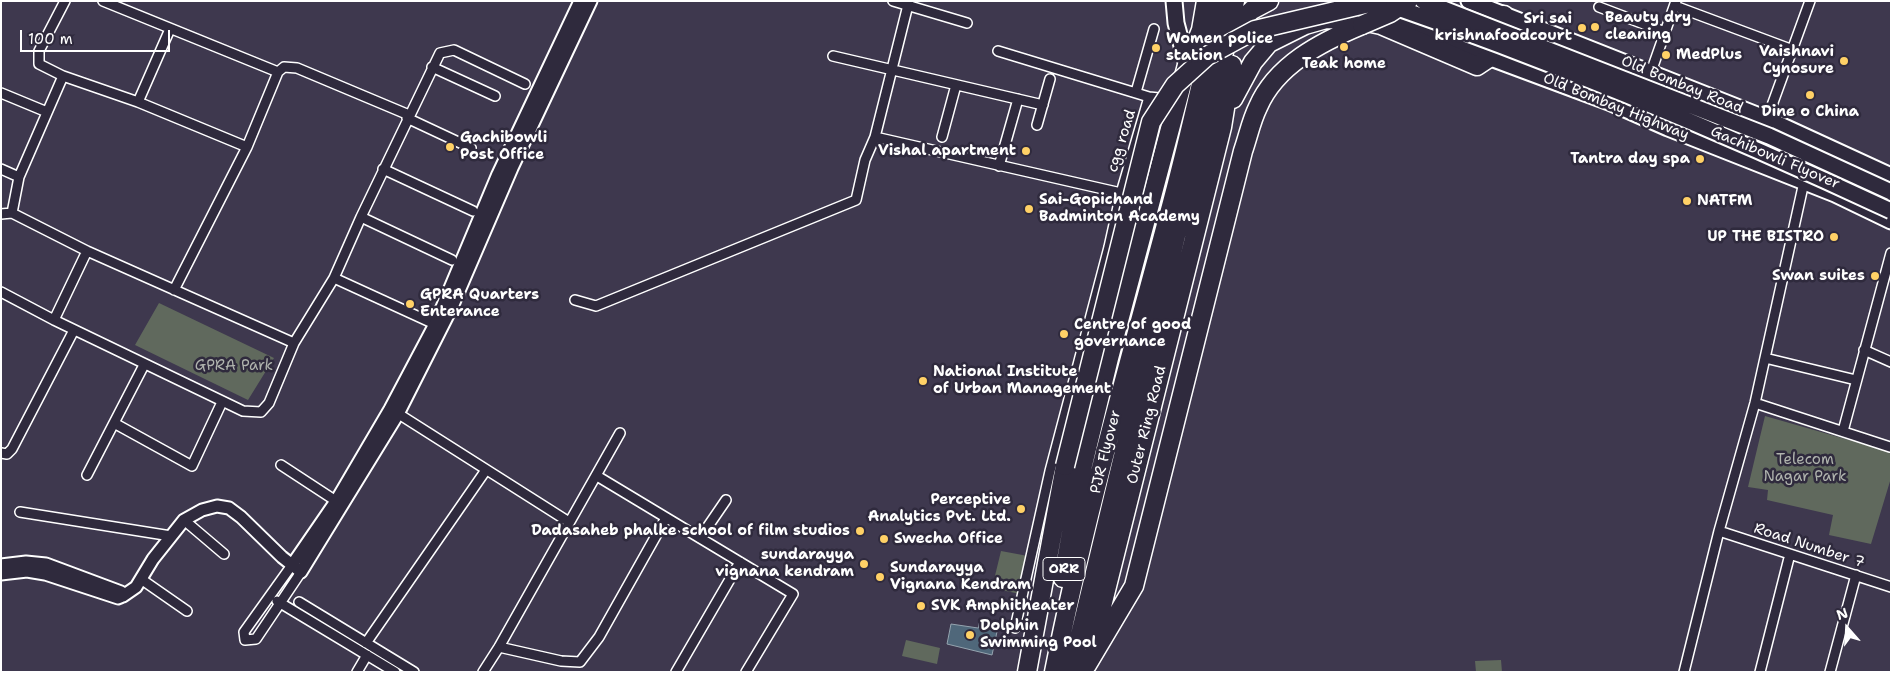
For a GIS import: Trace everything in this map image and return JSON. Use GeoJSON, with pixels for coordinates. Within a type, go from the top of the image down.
{"type":"FeatureCollection","features":[{"type":"Feature","properties":{"kind":"highway"},"geometry":{"type":"LineString","coordinates":[[1194,1],[1201,30]]}},
{"type":"Feature","properties":{"kind":"highway","name":"ORR"},"geometry":{"type":"LineString","coordinates":[[1045,672],[1083,466],[1132,269],[1187,65],[1201,30],[1206,1]]}},
{"type":"Feature","properties":{"kind":"highway","name":"PJR Flyover"},"geometry":{"type":"LineString","coordinates":[[1054,672],[1072,583],[1136,329],[1167,221],[1220,1]]}},
{"type":"Feature","properties":{"kind":"highway","name":"PJR Flyover"},"geometry":{"type":"LineString","coordinates":[[1071,672],[1174,246],[1206,135],[1235,1]]}},
{"type":"Feature","properties":{"kind":"highway","name":"Outer Ring Road"},"geometry":{"type":"LineString","coordinates":[[1086,668],[1222,127],[1244,1]]}},
{"type":"Feature","properties":{"kind":"highway"},"geometry":{"type":"LineString","coordinates":[[1239,22],[1252,10],[1269,1]]}},
{"type":"Feature","properties":{"kind":"highway"},"geometry":{"type":"LineString","coordinates":[[1027,672],[1065,466],[1151,122],[1175,85],[1207,56],[1255,30],[1378,1]]}},
{"type":"Feature","properties":{"kind":"highway"},"geometry":{"type":"LineString","coordinates":[[1086,668],[1134,586],[1243,152],[1258,106],[1280,74],[1312,49],[1390,13],[1408,1]]}},
{"type":"Feature","properties":{"kind":"highway"},"geometry":{"type":"LineString","coordinates":[[1222,127],[1232,101],[1252,62],[1269,43],[1305,25],[1326,19],[1340,19],[1381,25],[1477,66],[1489,58],[1504,15]]}},
{"type":"Feature","properties":{"kind":"main road"},"geometry":{"type":"LineString","coordinates":[[1174,1],[1176,23],[1187,65]]}},
{"type":"Feature","properties":{"kind":"main road","name":"Old Bombay Highway"},"geometry":{"type":"LineString","coordinates":[[1338,1],[1608,102],[1835,194],[1891,221]]}},
{"type":"Feature","properties":{"kind":"main road","name":"Gachibowli Flyover"},"geometry":{"type":"LineString","coordinates":[[1378,1],[1616,92],[1816,175],[1891,211]]}},
{"type":"Feature","properties":{"kind":"main road","name":"Gachibowli Flyover"},"geometry":{"type":"LineString","coordinates":[[1423,1],[1760,133],[1891,192]]}},
{"type":"Feature","properties":{"kind":"main road","name":"Old Bombay Road"},"geometry":{"type":"LineString","coordinates":[[1475,2],[1767,119],[1891,176]]}},
{"type":"Feature","properties":{"kind":"street"},"geometry":{"type":"LineString","coordinates":[[65,1],[39,51],[39,64],[63,76],[138,102],[247,147]]}},
{"type":"Feature","properties":{"kind":"street"},"geometry":{"type":"LineString","coordinates":[[104,1],[278,72]]}},
{"type":"Feature","properties":{"kind":"street"},"geometry":{"type":"LineString","coordinates":[[439,326],[495,182],[580,1]]}},
{"type":"Feature","properties":{"kind":"street"},"geometry":{"type":"LineString","coordinates":[[394,412],[336,501],[297,568],[280,603],[256,639],[245,640],[244,632],[270,596],[297,568],[394,412],[439,326],[591,1]]}},
{"type":"Feature","properties":{"kind":"street"},"geometry":{"type":"LineString","coordinates":[[893,1],[908,3],[967,23]]}},
{"type":"Feature","properties":{"kind":"street"},"geometry":{"type":"LineString","coordinates":[[1767,119],[1810,1]]}},
{"type":"Feature","properties":{"kind":"street"},"geometry":{"type":"LineString","coordinates":[[575,300],[596,306],[856,200],[865,160],[875,137],[908,3]]}},
{"type":"Feature","properties":{"kind":"street"},"geometry":{"type":"LineString","coordinates":[[1651,72],[1676,4],[1793,50]]}},
{"type":"Feature","properties":{"kind":"street"},"geometry":{"type":"LineString","coordinates":[[1599,7],[1666,32]]}},
{"type":"Feature","properties":{"kind":"street"},"geometry":{"type":"LineString","coordinates":[[138,102],[170,29]]}},
{"type":"Feature","properties":{"kind":"street"},"geometry":{"type":"LineString","coordinates":[[1136,92],[1154,29]]}},
{"type":"Feature","properties":{"kind":"street"},"geometry":{"type":"LineString","coordinates":[[1,292],[144,365],[222,402],[243,411],[261,412],[269,403],[294,343],[334,278],[360,217],[440,53],[454,50],[525,84]]}},
{"type":"Feature","properties":{"kind":"street"},"geometry":{"type":"LineString","coordinates":[[998,52],[1149,97]]}},
{"type":"Feature","properties":{"kind":"street"},"geometry":{"type":"LineString","coordinates":[[833,56],[1043,105]]}},
{"type":"Feature","properties":{"kind":"street"},"geometry":{"type":"LineString","coordinates":[[174,290],[247,147],[278,72],[284,67],[296,68],[408,117],[471,148]]}},
{"type":"Feature","properties":{"kind":"street"},"geometry":{"type":"LineString","coordinates":[[432,67],[495,96]]}},
{"type":"Feature","properties":{"kind":"street"},"geometry":{"type":"LineString","coordinates":[[12,212],[19,177],[63,76]]}},
{"type":"Feature","properties":{"kind":"street"},"geometry":{"type":"LineString","coordinates":[[1037,125],[1050,80]]}},
{"type":"Feature","properties":{"kind":"street"},"geometry":{"type":"LineString","coordinates":[[942,137],[956,85]]}},
{"type":"Feature","properties":{"kind":"street"},"geometry":{"type":"LineString","coordinates":[[1,93],[48,112]]}},
{"type":"Feature","properties":{"kind":"street","name":"cgg road"},"geometry":{"type":"LineString","coordinates":[[1015,628],[1048,486],[1121,193],[1149,97],[1179,100]]}},
{"type":"Feature","properties":{"kind":"street"},"geometry":{"type":"LineString","coordinates":[[999,166],[1018,99]]}},
{"type":"Feature","properties":{"kind":"street"},"geometry":{"type":"LineString","coordinates":[[875,137],[1121,193]]}},
{"type":"Feature","properties":{"kind":"street"},"geometry":{"type":"LineString","coordinates":[[1,169],[19,177]]}},
{"type":"Feature","properties":{"kind":"street"},"geometry":{"type":"LineString","coordinates":[[383,169],[473,211]]}},
{"type":"Feature","properties":{"kind":"street"},"geometry":{"type":"LineString","coordinates":[[1684,672],[1719,531],[1755,403],[1804,182]]}},
{"type":"Feature","properties":{"kind":"street"},"geometry":{"type":"LineString","coordinates":[[1,214],[12,212],[88,251],[294,343]]}},
{"type":"Feature","properties":{"kind":"street"},"geometry":{"type":"LineString","coordinates":[[360,217],[452,260]]}},
{"type":"Feature","properties":{"kind":"street"},"geometry":{"type":"LineString","coordinates":[[54,320],[88,251]]}},
{"type":"Feature","properties":{"kind":"street"},"geometry":{"type":"LineString","coordinates":[[1843,431],[1891,253]]}},
{"type":"Feature","properties":{"kind":"street"},"geometry":{"type":"LineString","coordinates":[[334,278],[439,326]]}},
{"type":"Feature","properties":{"kind":"street"},"geometry":{"type":"LineString","coordinates":[[1,454],[7,454],[12,449],[74,330]]}},
{"type":"Feature","properties":{"kind":"street"},"geometry":{"type":"LineString","coordinates":[[1864,350],[1891,362]]}},
{"type":"Feature","properties":{"kind":"street"},"geometry":{"type":"LineString","coordinates":[[1764,358],[1856,380]]}},
{"type":"Feature","properties":{"kind":"street"},"geometry":{"type":"LineString","coordinates":[[87,475],[144,365]]}},
{"type":"Feature","properties":{"kind":"street"},"geometry":{"type":"LineString","coordinates":[[114,423],[192,466],[222,402]]}},
{"type":"Feature","properties":{"kind":"street"},"geometry":{"type":"LineString","coordinates":[[1755,403],[1890,447]]}},
{"type":"Feature","properties":{"kind":"street"},"geometry":{"type":"LineString","coordinates":[[394,412],[569,522]]}},
{"type":"Feature","properties":{"kind":"street"},"geometry":{"type":"LineString","coordinates":[[483,672],[620,433]]}},
{"type":"Feature","properties":{"kind":"street"},"geometry":{"type":"LineString","coordinates":[[282,465],[336,501]]}},
{"type":"Feature","properties":{"kind":"street"},"geometry":{"type":"LineString","coordinates":[[366,643],[486,470]]}},
{"type":"Feature","properties":{"kind":"street"},"geometry":{"type":"LineString","coordinates":[[597,476],[793,594],[746,672]]}},
{"type":"Feature","properties":{"kind":"street"},"geometry":{"type":"LineString","coordinates":[[700,538],[726,500]]}},
{"type":"Feature","properties":{"kind":"street"},"geometry":{"type":"LineString","coordinates":[[1,574],[27,571],[45,574],[121,595],[132,591],[153,558],[184,520],[202,510],[217,506],[229,508],[297,568]]}},
{"type":"Feature","properties":{"kind":"street"},"geometry":{"type":"LineString","coordinates":[[20,512],[171,536]]}},
{"type":"Feature","properties":{"kind":"street"},"geometry":{"type":"LineString","coordinates":[[499,647],[561,661],[580,662],[599,636],[666,518]]}},
{"type":"Feature","properties":{"kind":"street"},"geometry":{"type":"LineString","coordinates":[[184,520],[224,554]]}},
{"type":"Feature","properties":{"kind":"street","name":"Road Number 7"},"geometry":{"type":"LineString","coordinates":[[1719,531],[1891,587]]}},
{"type":"Feature","properties":{"kind":"street"},"geometry":{"type":"LineString","coordinates":[[1760,672],[1790,554]]}},
{"type":"Feature","properties":{"kind":"street"},"geometry":{"type":"LineString","coordinates":[[1,565],[26,562],[46,564],[121,595]]}},
{"type":"Feature","properties":{"kind":"street"},"geometry":{"type":"LineString","coordinates":[[676,672],[740,562]]}},
{"type":"Feature","properties":{"kind":"street"},"geometry":{"type":"LineString","coordinates":[[1830,672],[1856,575]]}},
{"type":"Feature","properties":{"kind":"street"},"geometry":{"type":"LineString","coordinates":[[141,579],[186,611]]}},
{"type":"Feature","properties":{"kind":"street"},"geometry":{"type":"LineString","coordinates":[[270,596],[395,672]]}},
{"type":"Feature","properties":{"kind":"street"},"geometry":{"type":"LineString","coordinates":[[299,602],[414,672]]}},
{"type":"Feature","properties":{"kind":"street"},"geometry":{"type":"LineString","coordinates":[[357,672],[367,655]]}},
{"type":"Feature","properties":{"kind":"green space","name":"GPRA Park"},"geometry":{"type":"Polygon","coordinates":[[[159,303],[274,358],[248,400],[135,345],[159,303]]]}},
{"type":"Feature","properties":{"kind":"green space","name":"Telecom Nagar Park"},"geometry":{"type":"Polygon","coordinates":[[[1765,416],[1891,452],[1891,478],[1871,544],[1829,535],[1833,515],[1767,500],[1768,490],[1748,487],[1765,416]]]}},
{"type":"Feature","properties":{"kind":"green space"},"geometry":{"type":"Polygon","coordinates":[[[1001,551],[1028,556],[1020,594],[992,588],[1001,551]]]}},
{"type":"Feature","properties":{"kind":"green space"},"geometry":{"type":"Polygon","coordinates":[[[906,640],[940,648],[937,664],[902,656],[906,640]]]}},
{"type":"Feature","properties":{"kind":"green space"},"geometry":{"type":"Polygon","coordinates":[[[1501,660],[1502,672],[1476,672],[1475,661],[1501,660]]]}},
{"type":"Feature","properties":{"kind":"water"},"geometry":{"type":"Polygon","coordinates":[[[980,622],[998,627],[992,655],[947,644],[951,624],[978,628],[980,622]]]}},
{"type":"Feature","properties":{"kind":"place","name":"Beauty dry cleaning"},"geometry":{"type":"Point","coordinates":[1595,27]}},
{"type":"Feature","properties":{"kind":"place","name":"Sri sai krishnafoodcourt"},"geometry":{"type":"Point","coordinates":[1582,28]}},
{"type":"Feature","properties":{"kind":"place","name":"Teak home"},"geometry":{"type":"Point","coordinates":[1344,47]}},
{"type":"Feature","properties":{"kind":"place","name":"Women police station"},"geometry":{"type":"Point","coordinates":[1156,48]}},
{"type":"Feature","properties":{"kind":"place","name":"MedPlus"},"geometry":{"type":"Point","coordinates":[1666,55]}},
{"type":"Feature","properties":{"kind":"place","name":"Vaishnavi Cynosure"},"geometry":{"type":"Point","coordinates":[1844,61]}},
{"type":"Feature","properties":{"kind":"place","name":"Dine o China"},"geometry":{"type":"Point","coordinates":[1810,95]}},
{"type":"Feature","properties":{"kind":"place","name":"Gachibowli Post Office"},"geometry":{"type":"Point","coordinates":[450,147]}},
{"type":"Feature","properties":{"kind":"place","name":"Vishal apartment"},"geometry":{"type":"Point","coordinates":[1026,151]}},
{"type":"Feature","properties":{"kind":"place","name":"Tantra day spa"},"geometry":{"type":"Point","coordinates":[1700,159]}},
{"type":"Feature","properties":{"kind":"place","name":"NATFM"},"geometry":{"type":"Point","coordinates":[1687,201]}},
{"type":"Feature","properties":{"kind":"place","name":"Sai-Gopichand Badminton Academy"},"geometry":{"type":"Point","coordinates":[1029,209]}},
{"type":"Feature","properties":{"kind":"place","name":"UP THE BISTRO"},"geometry":{"type":"Point","coordinates":[1834,237]}},
{"type":"Feature","properties":{"kind":"place","name":"Swan suites"},"geometry":{"type":"Point","coordinates":[1875,276]}},
{"type":"Feature","properties":{"kind":"place","name":"GPRA Quarters Enterance"},"geometry":{"type":"Point","coordinates":[410,304]}},
{"type":"Feature","properties":{"kind":"place","name":"Centre of good governance"},"geometry":{"type":"Point","coordinates":[1064,334]}},
{"type":"Feature","properties":{"kind":"place","name":"National Institute of Urban Management"},"geometry":{"type":"Point","coordinates":[923,381]}},
{"type":"Feature","properties":{"kind":"place","name":"Perceptive Analytics Pvt. Ltd."},"geometry":{"type":"Point","coordinates":[1021,509]}},
{"type":"Feature","properties":{"kind":"place","name":"Dadasaheb phalke school of film studios"},"geometry":{"type":"Point","coordinates":[860,531]}},
{"type":"Feature","properties":{"kind":"place","name":"Swecha Office"},"geometry":{"type":"Point","coordinates":[884,539]}},
{"type":"Feature","properties":{"kind":"place","name":"sundarayya vignana kendram"},"geometry":{"type":"Point","coordinates":[864,564]}},
{"type":"Feature","properties":{"kind":"place","name":"Sundarayya Vignana Kendram"},"geometry":{"type":"Point","coordinates":[880,577]}},
{"type":"Feature","properties":{"kind":"place","name":"SVK Amphitheater"},"geometry":{"type":"Point","coordinates":[921,606]}},
{"type":"Feature","properties":{"kind":"place","name":"Dolphin Swimming Pool"},"geometry":{"type":"Point","coordinates":[970,635]}}]}
